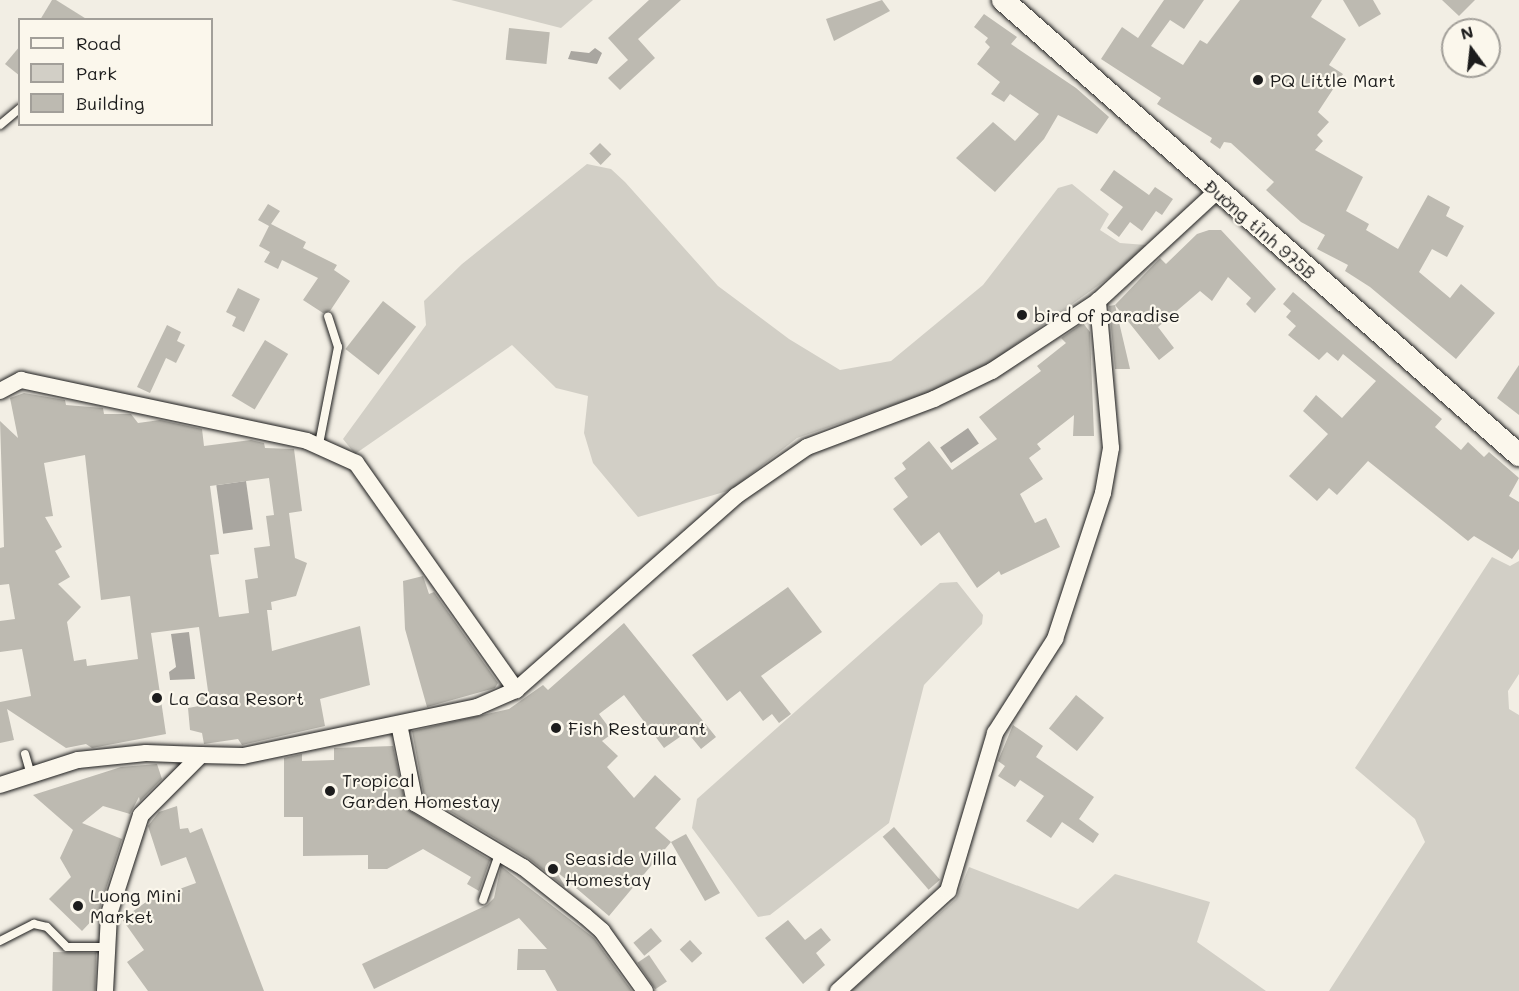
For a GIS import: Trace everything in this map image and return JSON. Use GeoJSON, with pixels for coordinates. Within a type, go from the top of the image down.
{"type":"FeatureCollection","features":[{"type":"Feature","properties":{"kind":"main road","name":"Đường tỉnh 975B"},"geometry":{"type":"LineString","coordinates":[[1003,0],[1519,455]]}},
{"type":"Feature","properties":{"kind":"street"},"geometry":{"type":"LineString","coordinates":[[0,785],[78,760],[146,753],[243,756],[477,708],[516,690],[736,496],[798,453],[992,371],[1098,301],[1217,191]]}},
{"type":"Feature","properties":{"kind":"street"},"geometry":{"type":"LineString","coordinates":[[838,991],[948,891],[995,733],[1055,639],[1103,493],[1111,448],[1098,301]]}},
{"type":"Feature","properties":{"kind":"street"},"geometry":{"type":"LineString","coordinates":[[0,374],[319,444],[356,463],[516,690]]}},
{"type":"Feature","properties":{"kind":"street"},"geometry":{"type":"LineString","coordinates":[[0,391],[21,380]]}},
{"type":"Feature","properties":{"kind":"street"},"geometry":{"type":"LineString","coordinates":[[399,724],[415,803],[499,854],[602,931],[645,991]]}},
{"type":"Feature","properties":{"kind":"street"},"geometry":{"type":"LineString","coordinates":[[105,991],[109,914],[141,815],[201,755]]}},
{"type":"Feature","properties":{"kind":"lane"},"geometry":{"type":"LineString","coordinates":[[0,125],[18,110]]}},
{"type":"Feature","properties":{"kind":"lane"},"geometry":{"type":"LineString","coordinates":[[319,444],[338,347],[328,317]]}},
{"type":"Feature","properties":{"kind":"lane"},"geometry":{"type":"LineString","coordinates":[[25,754],[31,775]]}},
{"type":"Feature","properties":{"kind":"lane"},"geometry":{"type":"LineString","coordinates":[[483,900],[499,854]]}},
{"type":"Feature","properties":{"kind":"lane"},"geometry":{"type":"LineString","coordinates":[[0,941],[34,924],[47,927],[67,947],[107,947]]}},
{"type":"Feature","properties":{"kind":"green space"},"geometry":{"type":"Polygon","coordinates":[[[451,0],[593,0],[561,28],[451,0]]]}},
{"type":"Feature","properties":{"kind":"green space"},"geometry":{"type":"Polygon","coordinates":[[[587,164],[611,169],[625,182],[718,286],[789,339],[840,370],[891,361],[983,285],[1058,188],[1072,184],[1109,214],[1100,230],[1120,243],[1146,245],[1124,267],[983,368],[928,393],[797,438],[731,490],[638,517],[593,463],[584,433],[588,396],[556,388],[512,345],[355,454],[343,439],[426,325],[424,301],[462,264],[587,164]]]}},
{"type":"Feature","properties":{"kind":"green space"},"geometry":{"type":"Polygon","coordinates":[[[1492,557],[1510,566],[1519,561],[1519,674],[1508,691],[1509,709],[1519,715],[1519,991],[1329,991],[1425,842],[1415,819],[1355,768],[1492,557]]]}},
{"type":"Feature","properties":{"kind":"green space"},"geometry":{"type":"Polygon","coordinates":[[[957,582],[983,615],[982,624],[924,685],[889,823],[770,915],[758,917],[692,828],[697,799],[940,583],[957,582]]]}},
{"type":"Feature","properties":{"kind":"green space"},"geometry":{"type":"Polygon","coordinates":[[[969,867],[1078,909],[1115,874],[1210,902],[1197,942],[1266,991],[851,991],[956,899],[969,867]]]}},
{"type":"Feature","properties":{"kind":"shaded area"},"geometry":{"type":"Polygon","coordinates":[[[595,48],[602,53],[597,64],[568,59],[571,51],[589,53],[595,48]]]}},
{"type":"Feature","properties":{"kind":"shaded area"},"geometry":{"type":"Polygon","coordinates":[[[968,428],[979,444],[951,463],[940,448],[968,428]]]}},
{"type":"Feature","properties":{"kind":"shaded area"},"geometry":{"type":"Polygon","coordinates":[[[246,481],[253,530],[223,534],[216,485],[246,481]]]}},
{"type":"Feature","properties":{"kind":"shaded area"},"geometry":{"type":"Polygon","coordinates":[[[189,632],[195,679],[170,680],[169,672],[176,667],[171,634],[189,632]]]}},
{"type":"Feature","properties":{"kind":"building"},"geometry":{"type":"Polygon","coordinates":[[[52,0],[56,0],[85,18],[41,18],[52,0]]]}},
{"type":"Feature","properties":{"kind":"building"},"geometry":{"type":"Polygon","coordinates":[[[649,0],[681,0],[638,39],[655,58],[620,90],[608,78],[628,60],[608,38],[649,0]]]}},
{"type":"Feature","properties":{"kind":"building"},"geometry":{"type":"Polygon","coordinates":[[[882,0],[890,11],[834,41],[826,19],[882,0]]]}},
{"type":"Feature","properties":{"kind":"building"},"geometry":{"type":"Polygon","coordinates":[[[1164,0],[1204,0],[1184,29],[1170,20],[1151,46],[1183,65],[1200,40],[1207,44],[1240,0],[1322,0],[1311,17],[1346,39],[1329,65],[1343,74],[1318,112],[1329,122],[1317,135],[1323,141],[1315,150],[1363,177],[1346,211],[1369,224],[1366,230],[1398,249],[1428,195],[1450,207],[1446,216],[1464,226],[1447,257],[1432,249],[1419,272],[1450,298],[1461,284],[1495,313],[1456,359],[1370,287],[1345,271],[1348,265],[1317,249],[1325,235],[1301,222],[1266,190],[1274,182],[1231,143],[1224,142],[1220,149],[1210,142],[1212,138],[1157,104],[1161,98],[1101,59],[1122,27],[1138,38],[1164,0]]]}},
{"type":"Feature","properties":{"kind":"building"},"geometry":{"type":"Polygon","coordinates":[[[1343,0],[1373,0],[1381,14],[1359,27],[1343,0]]]}},
{"type":"Feature","properties":{"kind":"building"},"geometry":{"type":"Polygon","coordinates":[[[1442,0],[1475,0],[1459,16],[1442,0]]]}},
{"type":"Feature","properties":{"kind":"building"},"geometry":{"type":"Polygon","coordinates":[[[984,14],[1017,37],[1011,44],[1076,88],[1109,117],[1097,134],[1058,115],[1044,139],[995,192],[956,158],[993,122],[1015,141],[1039,114],[1010,94],[1004,102],[991,94],[1000,82],[977,64],[990,47],[985,42],[988,38],[974,27],[984,14]]]}},
{"type":"Feature","properties":{"kind":"building"},"geometry":{"type":"Polygon","coordinates":[[[509,28],[550,32],[546,64],[506,60],[509,28]]]}},
{"type":"Feature","properties":{"kind":"building"},"geometry":{"type":"Polygon","coordinates":[[[18,48],[18,74],[5,64],[18,48]]]}},
{"type":"Feature","properties":{"kind":"building"},"geometry":{"type":"Polygon","coordinates":[[[600,143],[611,154],[601,165],[589,154],[600,143]]]}},
{"type":"Feature","properties":{"kind":"building"},"geometry":{"type":"Polygon","coordinates":[[[1114,170],[1149,195],[1155,187],[1173,199],[1162,215],[1156,211],[1142,231],[1130,222],[1119,237],[1107,228],[1123,207],[1100,190],[1114,170]]]}},
{"type":"Feature","properties":{"kind":"building"},"geometry":{"type":"Polygon","coordinates":[[[268,204],[280,211],[271,224],[306,242],[303,248],[337,265],[334,270],[350,281],[330,311],[323,313],[303,300],[318,278],[282,260],[278,269],[264,262],[270,252],[259,246],[269,226],[258,220],[268,204]]]}},
{"type":"Feature","properties":{"kind":"building"},"geometry":{"type":"Polygon","coordinates":[[[1209,230],[1221,230],[1276,289],[1255,313],[1246,304],[1251,298],[1228,277],[1212,301],[1200,291],[1158,327],[1174,348],[1159,360],[1115,305],[1160,258],[1166,264],[1197,234],[1209,230]]]}},
{"type":"Feature","properties":{"kind":"building"},"geometry":{"type":"Polygon","coordinates":[[[238,288],[260,299],[244,332],[232,326],[236,317],[226,312],[238,288]]]}},
{"type":"Feature","properties":{"kind":"building"},"geometry":{"type":"Polygon","coordinates":[[[1293,292],[1442,419],[1435,427],[1461,450],[1468,442],[1484,457],[1489,452],[1519,478],[1509,496],[1519,502],[1519,549],[1512,559],[1474,536],[1468,541],[1368,461],[1337,495],[1329,488],[1317,501],[1289,476],[1328,434],[1303,411],[1316,395],[1342,418],[1376,381],[1343,354],[1338,361],[1327,352],[1319,360],[1288,335],[1296,326],[1286,317],[1291,311],[1283,304],[1293,292]]]}},
{"type":"Feature","properties":{"kind":"building"},"geometry":{"type":"Polygon","coordinates":[[[383,301],[416,327],[379,375],[345,349],[383,301]]]}},
{"type":"Feature","properties":{"kind":"building"},"geometry":{"type":"Polygon","coordinates":[[[1115,305],[1130,369],[1115,369],[1109,306],[1115,305]]]}},
{"type":"Feature","properties":{"kind":"building"},"geometry":{"type":"Polygon","coordinates":[[[1083,323],[1090,332],[1094,436],[1073,436],[1074,415],[1037,444],[1041,449],[1029,458],[1043,479],[1020,494],[1035,523],[1046,518],[1060,547],[1001,575],[999,571],[977,588],[939,532],[921,546],[893,509],[908,497],[894,478],[906,469],[902,463],[929,441],[952,470],[997,439],[979,417],[1041,371],[1037,366],[1066,343],[1061,338],[1083,323]]]}},
{"type":"Feature","properties":{"kind":"building"},"geometry":{"type":"Polygon","coordinates":[[[167,325],[181,332],[177,341],[185,345],[176,363],[166,358],[150,393],[137,387],[167,325]]]}},
{"type":"Feature","properties":{"kind":"building"},"geometry":{"type":"Polygon","coordinates":[[[265,340],[288,354],[255,410],[232,396],[265,340]]]}},
{"type":"Feature","properties":{"kind":"building"},"geometry":{"type":"Polygon","coordinates":[[[1519,365],[1519,415],[1497,398],[1519,365]]]}},
{"type":"Feature","properties":{"kind":"building"},"geometry":{"type":"Polygon","coordinates":[[[24,393],[65,400],[66,405],[103,408],[104,414],[131,414],[138,423],[160,420],[202,429],[204,446],[251,440],[264,443],[265,448],[294,449],[302,511],[289,513],[295,558],[307,563],[296,596],[271,602],[272,610],[267,610],[272,651],[360,626],[370,685],[320,699],[325,726],[242,745],[238,739],[204,744],[202,733],[190,730],[188,708],[199,706],[197,692],[208,691],[199,627],[151,633],[166,734],[92,748],[86,744],[66,748],[7,709],[14,740],[0,743],[0,702],[31,696],[22,649],[0,652],[0,621],[15,619],[9,584],[0,585],[0,548],[4,547],[0,421],[18,438],[10,398],[24,393]],[[85,455],[44,463],[53,516],[45,517],[62,547],[55,551],[70,577],[58,584],[81,607],[67,622],[74,661],[86,659],[87,666],[138,659],[130,596],[101,600],[85,455]],[[269,478],[210,486],[219,554],[210,555],[219,617],[249,613],[245,580],[258,578],[254,548],[270,546],[266,516],[274,515],[269,478]]]}},
{"type":"Feature","properties":{"kind":"building"},"geometry":{"type":"Polygon","coordinates":[[[423,576],[429,594],[434,592],[498,683],[495,688],[427,707],[405,629],[403,581],[423,576]]]}},
{"type":"Feature","properties":{"kind":"building"},"geometry":{"type":"Polygon","coordinates":[[[788,587],[822,632],[761,676],[791,714],[779,723],[772,714],[763,721],[740,691],[727,701],[692,655],[788,587]]]}},
{"type":"Feature","properties":{"kind":"building"},"geometry":{"type":"Polygon","coordinates":[[[624,623],[716,737],[701,749],[687,732],[664,748],[624,695],[599,714],[613,733],[602,741],[618,756],[607,767],[634,798],[655,775],[681,799],[655,828],[671,842],[609,916],[556,871],[566,888],[528,858],[424,796],[412,731],[509,709],[543,685],[548,690],[624,623]]]}},
{"type":"Feature","properties":{"kind":"building"},"geometry":{"type":"Polygon","coordinates":[[[1076,695],[1104,718],[1077,751],[1049,728],[1076,695]]]}},
{"type":"Feature","properties":{"kind":"building"},"geometry":{"type":"Polygon","coordinates":[[[1013,725],[1043,746],[1036,757],[1094,797],[1079,819],[1099,834],[1093,843],[1062,822],[1051,838],[1026,821],[1044,796],[1020,780],[1015,787],[998,776],[1005,766],[998,761],[1013,725]]]}},
{"type":"Feature","properties":{"kind":"building"},"geometry":{"type":"Polygon","coordinates":[[[393,746],[407,809],[490,860],[479,891],[467,884],[471,877],[423,849],[387,869],[368,869],[368,855],[303,856],[303,817],[284,817],[284,758],[302,754],[302,761],[334,760],[334,748],[393,746]]]}},
{"type":"Feature","properties":{"kind":"building"},"geometry":{"type":"Polygon","coordinates":[[[157,764],[162,779],[140,801],[139,797],[130,814],[103,806],[82,823],[122,839],[98,914],[82,931],[49,899],[71,877],[60,858],[73,830],[33,795],[121,767],[157,764]]]}},
{"type":"Feature","properties":{"kind":"building"},"geometry":{"type":"Polygon","coordinates":[[[177,806],[180,829],[188,828],[190,833],[202,828],[264,991],[148,991],[127,962],[144,950],[122,919],[149,900],[196,883],[186,857],[161,866],[148,826],[159,812],[177,806]]]}},
{"type":"Feature","properties":{"kind":"building"},"geometry":{"type":"Polygon","coordinates":[[[894,827],[940,880],[929,890],[883,837],[894,827]]]}},
{"type":"Feature","properties":{"kind":"building"},"geometry":{"type":"Polygon","coordinates":[[[686,834],[720,893],[705,901],[671,842],[686,834]]]}},
{"type":"Feature","properties":{"kind":"building"},"geometry":{"type":"Polygon","coordinates":[[[501,866],[594,938],[632,991],[557,991],[545,970],[517,970],[518,949],[547,949],[519,918],[374,989],[362,964],[487,905],[494,898],[501,866]]]}},
{"type":"Feature","properties":{"kind":"building"},"geometry":{"type":"Polygon","coordinates":[[[788,920],[805,940],[821,928],[831,940],[816,953],[825,965],[803,984],[765,938],[788,920]]]}},
{"type":"Feature","properties":{"kind":"building"},"geometry":{"type":"Polygon","coordinates":[[[651,928],[662,941],[644,956],[633,943],[651,928]]]}},
{"type":"Feature","properties":{"kind":"building"},"geometry":{"type":"Polygon","coordinates":[[[690,940],[702,953],[692,963],[680,950],[690,940]]]}},
{"type":"Feature","properties":{"kind":"building"},"geometry":{"type":"Polygon","coordinates":[[[53,952],[96,953],[95,991],[52,991],[53,952]]]}},
{"type":"Feature","properties":{"kind":"building"},"geometry":{"type":"Polygon","coordinates":[[[649,955],[667,982],[655,989],[637,963],[649,955]]]}},
{"type":"Feature","properties":{"kind":"place","name":"PQ Little Mart"},"geometry":{"type":"Point","coordinates":[1258,80]}},
{"type":"Feature","properties":{"kind":"place","name":"bird of paradise"},"geometry":{"type":"Point","coordinates":[1022,315]}},
{"type":"Feature","properties":{"kind":"place","name":"La Casa Resort"},"geometry":{"type":"Point","coordinates":[157,698]}},
{"type":"Feature","properties":{"kind":"place","name":"Fish Restaurant"},"geometry":{"type":"Point","coordinates":[556,728]}},
{"type":"Feature","properties":{"kind":"place","name":"Tropical Garden Homestay"},"geometry":{"type":"Point","coordinates":[330,791]}},
{"type":"Feature","properties":{"kind":"place","name":"Seaside Villa Homestay"},"geometry":{"type":"Point","coordinates":[553,869]}},
{"type":"Feature","properties":{"kind":"place","name":"Luong Mini Market"},"geometry":{"type":"Point","coordinates":[78,906]}}]}
